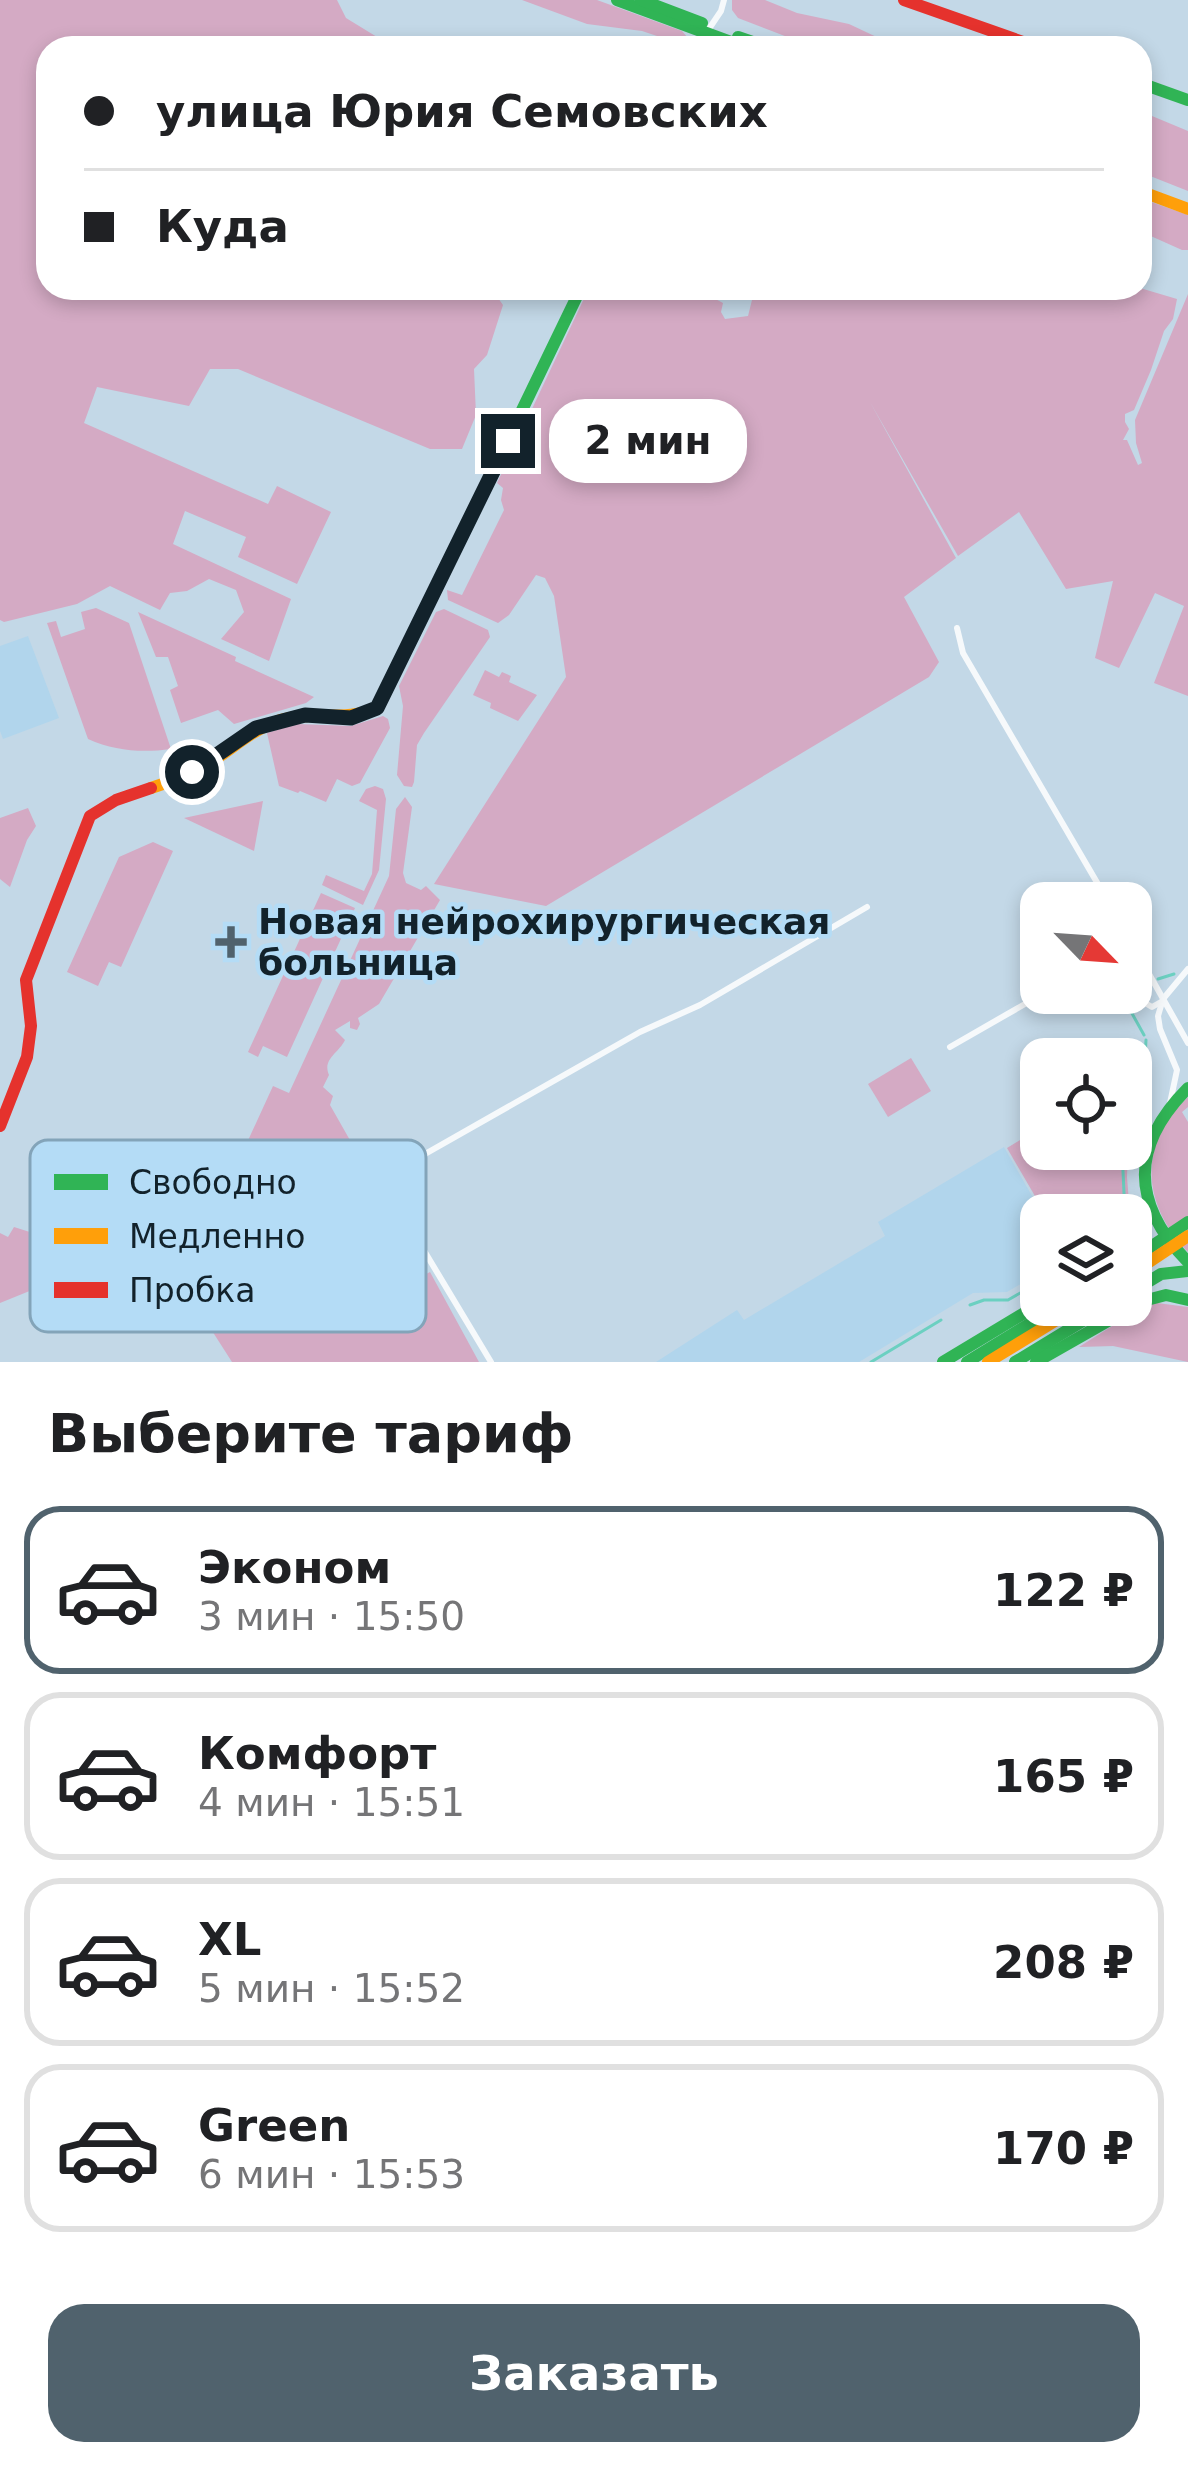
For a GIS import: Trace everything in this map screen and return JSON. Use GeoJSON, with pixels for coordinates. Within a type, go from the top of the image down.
{"type":"FeatureCollection","features":[{"type":"Feature","properties":{"kind":"main road"},"geometry":{"type":"LineString","coordinates":[[617,0],[729,36]]}},
{"type":"Feature","properties":{"kind":"main road"},"geometry":{"type":"LineString","coordinates":[[641,0],[721,36]]}},
{"type":"Feature","properties":{"kind":"main road"},"geometry":{"type":"LineString","coordinates":[[904,0],[1006,36]]}},
{"type":"Feature","properties":{"kind":"main road"},"geometry":{"type":"LineString","coordinates":[[1152,87],[1188,100]]}},
{"type":"Feature","properties":{"kind":"main road"},"geometry":{"type":"LineString","coordinates":[[1152,192],[1188,205]]}},
{"type":"Feature","properties":{"kind":"main road"},"geometry":{"type":"LineString","coordinates":[[0,1126],[27,1057],[31,1026],[26,980],[90,817],[107,802],[197,771],[256,728],[305,715],[351,718],[365,715],[380,703],[575,300]]}},
{"type":"Feature","properties":{"kind":"main road"},"geometry":{"type":"LineString","coordinates":[[1145,1194],[1148,1148],[1159,1120],[1188,1088]]}},
{"type":"Feature","properties":{"kind":"main road"},"geometry":{"type":"LineString","coordinates":[[1145,1187],[1157,1226],[1188,1266],[1152,1280]]}},
{"type":"Feature","properties":{"kind":"main road"},"geometry":{"type":"LineString","coordinates":[[1152,1246],[1188,1222]]}},
{"type":"Feature","properties":{"kind":"main road"},"geometry":{"type":"LineString","coordinates":[[1152,1260],[1188,1236]]}},
{"type":"Feature","properties":{"kind":"main road"},"geometry":{"type":"LineString","coordinates":[[1036,1362],[1143,1300],[1166,1295],[1188,1300]]}},
{"type":"Feature","properties":{"kind":"main road"},"geometry":{"type":"LineString","coordinates":[[944,1362],[1020,1325]]}},
{"type":"Feature","properties":{"kind":"main road"},"geometry":{"type":"LineString","coordinates":[[967,1362],[1025,1326]]}},
{"type":"Feature","properties":{"kind":"main road"},"geometry":{"type":"LineString","coordinates":[[988,1362],[1032,1326]]}},
{"type":"Feature","properties":{"kind":"main road"},"geometry":{"type":"LineString","coordinates":[[1015,1362],[1074,1326]]}},
{"type":"Feature","properties":{"kind":"street"},"geometry":{"type":"LineString","coordinates":[[704,36],[724,0]]}},
{"type":"Feature","properties":{"kind":"street"},"geometry":{"type":"LineString","coordinates":[[957,628],[963,653],[1096,882]]}},
{"type":"Feature","properties":{"kind":"street"},"geometry":{"type":"LineString","coordinates":[[426,1154],[640,1032],[700,1005],[867,907]]}},
{"type":"Feature","properties":{"kind":"street"},"geometry":{"type":"LineString","coordinates":[[1152,1007],[1188,969]]}},
{"type":"Feature","properties":{"kind":"street"},"geometry":{"type":"LineString","coordinates":[[1152,979],[1188,1043]]}},
{"type":"Feature","properties":{"kind":"street"},"geometry":{"type":"LineString","coordinates":[[1163,999],[1158,1023],[1177,1075],[1169,1106]]}},
{"type":"Feature","properties":{"kind":"street"},"geometry":{"type":"LineString","coordinates":[[950,1047],[1020,1007]]}},
{"type":"Feature","properties":{"kind":"street"},"geometry":{"type":"LineString","coordinates":[[426,1253],[491,1362]]}},
{"type":"Feature","properties":{"kind":"shaded area"},"geometry":{"type":"Polygon","coordinates":[[[0,0],[337,0],[346,18],[375,36],[36,36],[36,300],[499,300],[503,305],[487,355],[474,369],[476,415],[462,449],[430,449],[238,369],[210,369],[189,406],[97,387],[84,423],[268,504],[277,486],[331,512],[297,584],[238,557],[246,537],[185,511],[173,544],[291,599],[269,661],[221,639],[244,612],[236,590],[209,579],[187,591],[170,593],[160,610],[110,586],[77,604],[0,620],[0,0]]]}},
{"type":"Feature","properties":{"kind":"shaded area"},"geometry":{"type":"Polygon","coordinates":[[[522,0],[597,0],[686,36],[657,36],[587,24],[522,0]]]}},
{"type":"Feature","properties":{"kind":"shaded area"},"geometry":{"type":"Polygon","coordinates":[[[732,0],[765,0],[874,36],[785,36],[738,18],[732,0]]]}},
{"type":"Feature","properties":{"kind":"shaded area"},"geometry":{"type":"Polygon","coordinates":[[[1152,116],[1188,131],[1188,191],[1152,177],[1152,116]]]}},
{"type":"Feature","properties":{"kind":"shaded area"},"geometry":{"type":"Polygon","coordinates":[[[1152,202],[1188,215],[1188,250],[1152,237],[1152,202]]]}},
{"type":"Feature","properties":{"kind":"shaded area"},"geometry":{"type":"Polygon","coordinates":[[[1152,292],[1177,299],[1134,410],[1125,414],[1129,429],[1123,440],[1138,465],[1142,463],[1135,420],[1188,294],[1188,696],[1154,683],[1184,606],[1155,593],[1119,668],[1095,658],[1113,581],[1066,589],[1019,512],[958,556],[870,402],[956,558],[904,597],[939,662],[929,677],[546,906],[434,884],[566,677],[554,596],[545,578],[536,575],[509,615],[498,623],[448,600],[447,590],[462,595],[504,510],[503,488],[497,483],[583,300],[717,300],[723,303],[725,319],[748,316],[752,300],[1152,300],[1152,292]]]}},
{"type":"Feature","properties":{"kind":"shaded area"},"geometry":{"type":"Polygon","coordinates":[[[96,608],[129,623],[171,749],[129,750],[88,739],[47,623],[56,621],[61,637],[85,629],[81,612],[96,608]]]}},
{"type":"Feature","properties":{"kind":"shaded area"},"geometry":{"type":"Polygon","coordinates":[[[444,609],[488,630],[490,637],[417,745],[414,782],[412,787],[404,786],[397,775],[403,706],[399,686],[436,612],[444,609]]]}},
{"type":"Feature","properties":{"kind":"shaded area"},"geometry":{"type":"Polygon","coordinates":[[[138,612],[314,697],[234,724],[218,710],[181,723],[170,690],[178,686],[168,657],[156,657],[138,612]]]}},
{"type":"Feature","properties":{"kind":"shaded area"},"geometry":{"type":"Polygon","coordinates":[[[28,636],[59,718],[3,739],[0,646],[28,636]]]}},
{"type":"Feature","properties":{"kind":"shaded area"},"geometry":{"type":"Polygon","coordinates":[[[485,670],[499,677],[502,672],[511,676],[509,682],[537,695],[518,721],[473,695],[485,670]]]}},
{"type":"Feature","properties":{"kind":"shaded area"},"geometry":{"type":"Polygon","coordinates":[[[383,716],[390,728],[360,783],[352,786],[337,779],[326,802],[279,786],[267,733],[297,724],[351,726],[383,716]]]}},
{"type":"Feature","properties":{"kind":"shaded area"},"geometry":{"type":"Polygon","coordinates":[[[366,789],[383,789],[386,799],[379,870],[363,905],[322,885],[326,875],[364,891],[372,874],[377,810],[359,801],[366,789]]]}},
{"type":"Feature","properties":{"kind":"shaded area"},"geometry":{"type":"Polygon","coordinates":[[[405,797],[412,807],[403,873],[406,883],[421,890],[426,886],[440,900],[379,1004],[358,1018],[357,1030],[350,1028],[350,1021],[335,1030],[345,1040],[329,1060],[323,1087],[333,1096],[330,1105],[350,1140],[248,1140],[273,1086],[289,1093],[389,876],[396,809],[405,797]]]}},
{"type":"Feature","properties":{"kind":"shaded area"},"geometry":{"type":"Polygon","coordinates":[[[263,801],[254,851],[184,818],[263,801]]]}},
{"type":"Feature","properties":{"kind":"shaded area"},"geometry":{"type":"Polygon","coordinates":[[[28,808],[36,826],[10,887],[0,879],[0,818],[28,808]]]}},
{"type":"Feature","properties":{"kind":"shaded area"},"geometry":{"type":"Polygon","coordinates":[[[153,842],[173,851],[121,967],[109,962],[98,986],[67,972],[119,857],[153,842]]]}},
{"type":"Feature","properties":{"kind":"shaded area"},"geometry":{"type":"Polygon","coordinates":[[[321,893],[355,908],[287,1057],[263,1046],[258,1057],[248,1052],[321,893]]]}},
{"type":"Feature","properties":{"kind":"shaded area"},"geometry":{"type":"Polygon","coordinates":[[[911,1058],[931,1091],[888,1117],[868,1084],[911,1058]]]}},
{"type":"Feature","properties":{"kind":"shaded area"},"geometry":{"type":"Polygon","coordinates":[[[1188,1097],[1188,1107],[1182,1112],[1188,1122],[1188,1252],[1161,1214],[1152,1174],[1160,1134],[1188,1097]]]}},
{"type":"Feature","properties":{"kind":"shaded area"},"geometry":{"type":"Polygon","coordinates":[[[1020,1140],[1020,1170],[1127,1170],[1128,1194],[1034,1194],[1007,1148],[1020,1140]]]}},
{"type":"Feature","properties":{"kind":"shaded area"},"geometry":{"type":"Polygon","coordinates":[[[1004,1147],[1031,1194],[1020,1194],[1020,1284],[1007,1292],[973,1293],[859,1362],[656,1362],[737,1310],[744,1320],[885,1236],[878,1222],[1004,1147]]]}},
{"type":"Feature","properties":{"kind":"shaded area"},"geometry":{"type":"Polygon","coordinates":[[[14,1227],[30,1232],[30,1291],[0,1303],[0,1233],[8,1237],[14,1227]]]}},
{"type":"Feature","properties":{"kind":"shaded area"},"geometry":{"type":"Polygon","coordinates":[[[430,1272],[479,1362],[232,1362],[213,1332],[426,1332],[426,1274],[430,1272]]]}},
{"type":"Feature","properties":{"kind":"shaded area"},"geometry":{"type":"Polygon","coordinates":[[[1152,1304],[1188,1307],[1188,1362],[1113,1346],[1079,1347],[1112,1326],[1152,1326],[1152,1304]]]}},
{"type":"Feature","properties":{"kind":"waterway"},"geometry":{"type":"LineString","coordinates":[[1158,979],[1174,974]]}},
{"type":"Feature","properties":{"kind":"waterway"},"geometry":{"type":"LineString","coordinates":[[1132,1014],[1144,1035]]}},
{"type":"Feature","properties":{"kind":"waterway"},"geometry":{"type":"LineString","coordinates":[[1123,1170],[1124,1194]]}},
{"type":"Feature","properties":{"kind":"waterway"},"geometry":{"type":"LineString","coordinates":[[970,1305],[1008,1300],[1020,1293]]}},
{"type":"Feature","properties":{"kind":"waterway"},"geometry":{"type":"LineString","coordinates":[[871,1362],[941,1320]]}},
{"type":"Feature","properties":{"kind":"traffic: fast"},"geometry":{"type":"LineString","coordinates":[[617,0],[714,36]]}},
{"type":"Feature","properties":{"kind":"traffic: fast"},"geometry":{"type":"LineString","coordinates":[[641,0],[702,23]]}},
{"type":"Feature","properties":{"kind":"traffic: fast"},"geometry":{"type":"LineString","coordinates":[[1152,87],[1188,100]]}},
{"type":"Feature","properties":{"kind":"traffic: fast"},"geometry":{"type":"LineString","coordinates":[[495,466],[575,300]]}},
{"type":"Feature","properties":{"kind":"traffic: fast"},"geometry":{"type":"LineString","coordinates":[[1188,1088],[1156,1132],[1145,1175],[1156,1218],[1188,1262]]}},
{"type":"Feature","properties":{"kind":"traffic: fast"},"geometry":{"type":"LineString","coordinates":[[1152,1246],[1188,1222]]}},
{"type":"Feature","properties":{"kind":"traffic: fast"},"geometry":{"type":"LineString","coordinates":[[1152,1279],[1188,1271]]}},
{"type":"Feature","properties":{"kind":"traffic: fast"},"geometry":{"type":"LineString","coordinates":[[1036,1362],[1143,1301],[1166,1295],[1188,1300]]}},
{"type":"Feature","properties":{"kind":"traffic: fast"},"geometry":{"type":"LineString","coordinates":[[943,1362],[1020,1316]]}},
{"type":"Feature","properties":{"kind":"traffic: fast"},"geometry":{"type":"LineString","coordinates":[[967,1362],[1026,1326]]}},
{"type":"Feature","properties":{"kind":"traffic: fast"},"geometry":{"type":"LineString","coordinates":[[1015,1362],[1074,1326]]}},
{"type":"Feature","properties":{"kind":"traffic: slow"},"geometry":{"type":"LineString","coordinates":[[1152,196],[1188,209]]}},
{"type":"Feature","properties":{"kind":"traffic: slow"},"geometry":{"type":"LineString","coordinates":[[151,788],[197,770],[275,722],[377,708],[495,466]]}},
{"type":"Feature","properties":{"kind":"traffic: slow"},"geometry":{"type":"LineString","coordinates":[[1152,1260],[1188,1236]]}},
{"type":"Feature","properties":{"kind":"traffic: slow"},"geometry":{"type":"LineString","coordinates":[[988,1362],[1047,1326]]}},
{"type":"Feature","properties":{"kind":"traffic: jam"},"geometry":{"type":"LineString","coordinates":[[904,0],[1006,36]]}},
{"type":"Feature","properties":{"kind":"traffic: jam"},"geometry":{"type":"LineString","coordinates":[[0,1126],[27,1057],[31,1026],[26,980],[90,816],[116,800],[151,788]]}},
{"type":"Feature","properties":{"kind":"place","name":"Новая нейрохирургическая больница"},"geometry":{"type":"Point","coordinates":[231,942]}},
{"type":"Feature","properties":{"kind":"route"},"geometry":{"type":"LineString","coordinates":[[192,772],[256,728],[305,715],[351,718],[377,708],[508,441]]}}]}
